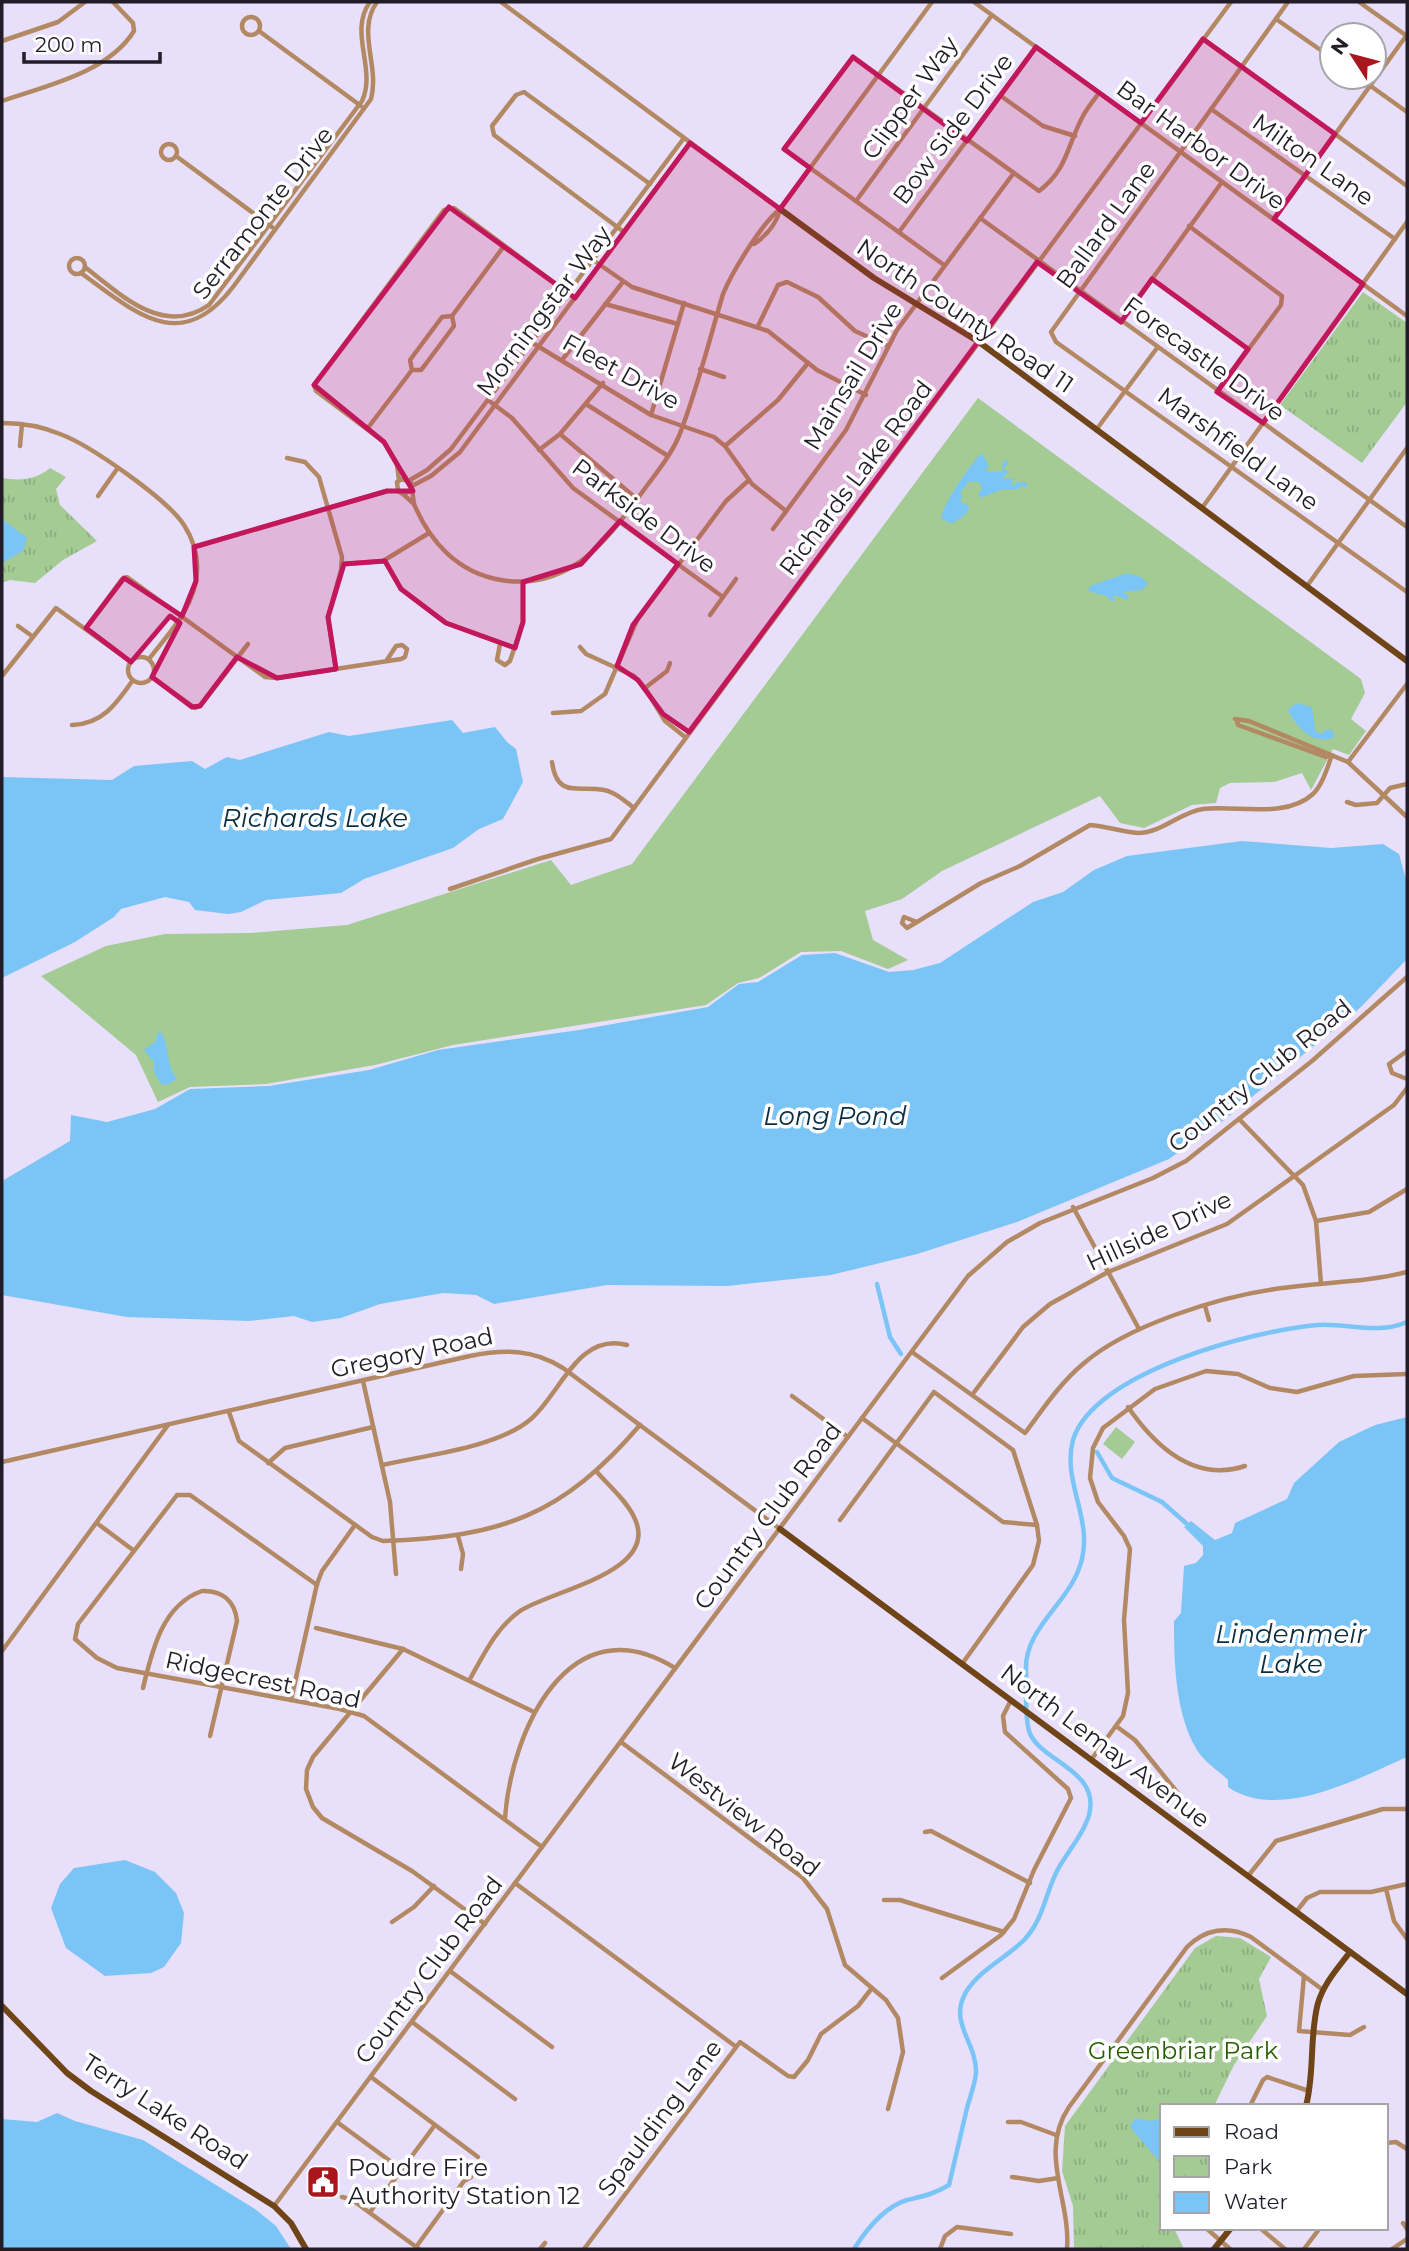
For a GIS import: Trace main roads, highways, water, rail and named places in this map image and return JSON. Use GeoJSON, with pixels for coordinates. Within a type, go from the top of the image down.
{"type":"FeatureCollection","features":[{"type":"Feature","properties":{"kind":"main road","name":"North County Road 11"},"geometry":{"type":"LineString","coordinates":[[780,209],[874,278],[979,342],[1407,661]]}},
{"type":"Feature","properties":{"kind":"main road","name":"North Lemay Avenue"},"geometry":{"type":"LineString","coordinates":[[780,1529],[1407,1994]]}},
{"type":"Feature","properties":{"kind":"main road"},"geometry":{"type":"LineString","coordinates":[[1307,2104],[1310,2091],[1316,2011],[1323,1990],[1350,1952]]}},
{"type":"Feature","properties":{"kind":"main road","name":"Terry Lake Road"},"geometry":{"type":"LineString","coordinates":[[2,2006],[60,2066],[91,2091],[274,2206],[291,2223],[306,2249]]}},
{"type":"Feature","properties":{"kind":"main road"},"geometry":{"type":"LineString","coordinates":[[1214,2249],[1229,2230]]}},
{"type":"Feature","properties":{"kind":"water"},"geometry":{"type":"Polygon","coordinates":[[[982,453],[989,466],[985,471],[1001,472],[1006,460],[1008,464],[1003,469],[1009,472],[1002,478],[1015,479],[1011,483],[1015,486],[1017,482],[1028,483],[1025,488],[1021,485],[1019,489],[1000,490],[981,498],[978,494],[982,488],[979,482],[969,482],[960,493],[963,496],[960,501],[970,507],[964,516],[951,524],[941,518],[946,504],[982,453]]]}},
{"type":"Feature","properties":{"kind":"water"},"geometry":{"type":"Polygon","coordinates":[[[2,519],[27,538],[23,551],[2,563],[2,519]]]}},
{"type":"Feature","properties":{"kind":"water"},"geometry":{"type":"Polygon","coordinates":[[[1128,573],[1143,578],[1148,584],[1142,590],[1123,592],[1129,596],[1127,600],[1115,595],[1112,599],[1117,599],[1113,602],[1106,596],[1088,591],[1090,586],[1128,573]]]}},
{"type":"Feature","properties":{"kind":"water"},"geometry":{"type":"Polygon","coordinates":[[[1297,703],[1312,707],[1315,730],[1320,734],[1328,729],[1333,731],[1334,737],[1320,739],[1300,728],[1288,709],[1297,703]]]}},
{"type":"Feature","properties":{"kind":"water","name":"Richards Lake"},"geometry":{"type":"Polygon","coordinates":[[[452,720],[463,733],[495,727],[516,749],[523,782],[503,819],[479,829],[453,848],[364,879],[341,893],[266,900],[241,912],[228,914],[195,910],[189,902],[165,897],[121,909],[114,917],[75,942],[2,978],[2,777],[112,780],[134,766],[192,761],[205,769],[227,757],[240,760],[329,732],[349,736],[452,720]]]}},
{"type":"Feature","properties":{"kind":"water","name":"Long Pond"},"geometry":{"type":"Polygon","coordinates":[[[1242,841],[1331,848],[1383,844],[1399,854],[1407,883],[1406,960],[1361,1007],[1224,1120],[1169,1159],[1017,1222],[917,1254],[831,1275],[727,1286],[607,1285],[494,1304],[476,1295],[443,1293],[380,1304],[341,1318],[312,1322],[294,1316],[249,1321],[127,1317],[2,1295],[2,1181],[70,1141],[71,1115],[107,1122],[155,1109],[190,1089],[269,1086],[369,1070],[438,1050],[579,1030],[708,1007],[739,984],[758,982],[802,955],[835,953],[889,972],[913,970],[940,963],[1033,902],[1063,892],[1094,870],[1127,856],[1242,841]]]}},
{"type":"Feature","properties":{"kind":"water"},"geometry":{"type":"Polygon","coordinates":[[[158,1032],[162,1033],[171,1068],[177,1079],[167,1085],[161,1084],[154,1072],[154,1062],[144,1050],[155,1042],[158,1032]]]}},
{"type":"Feature","properties":{"kind":"water","name":"Lindenmeir Lake"},"geometry":{"type":"Polygon","coordinates":[[[1407,1417],[1407,1757],[1319,1793],[1271,1800],[1248,1797],[1228,1787],[1228,1780],[1200,1754],[1190,1736],[1180,1704],[1175,1670],[1174,1621],[1181,1613],[1184,1566],[1196,1563],[1203,1555],[1203,1546],[1184,1527],[1191,1521],[1215,1540],[1232,1533],[1235,1523],[1287,1499],[1294,1483],[1339,1442],[1375,1425],[1407,1417]]]}},
{"type":"Feature","properties":{"kind":"water"},"geometry":{"type":"Polygon","coordinates":[[[125,1860],[155,1872],[176,1893],[184,1913],[181,1943],[164,1967],[151,1973],[105,1976],[66,1948],[51,1908],[60,1884],[74,1868],[125,1860]]]}},
{"type":"Feature","properties":{"kind":"water"},"geometry":{"type":"Polygon","coordinates":[[[57,2113],[75,2121],[143,2140],[255,2209],[276,2226],[291,2249],[2,2249],[2,2119],[37,2122],[57,2113]]]}},
{"type":"Feature","properties":{"kind":"water"},"geometry":{"type":"Polygon","coordinates":[[[1135,2118],[1151,2121],[1160,2119],[1158,2160],[1130,2127],[1135,2118]]]}},
{"type":"Feature","properties":{"kind":"waterway"},"geometry":{"type":"LineString","coordinates":[[877,1284],[890,1337],[901,1354]]}},
{"type":"Feature","properties":{"kind":"waterway"},"geometry":{"type":"LineString","coordinates":[[854,2249],[870,2227],[891,2208],[949,2185],[976,2073],[962,2023],[961,2003],[972,1984],[1018,1946],[1031,1931],[1056,1873],[1083,1830],[1089,1815],[1090,1799],[1078,1776],[1035,1742],[1029,1731],[1026,1700],[1027,1655],[1032,1641],[1069,1588],[1082,1559],[1083,1528],[1071,1470],[1071,1455],[1073,1440],[1087,1416],[1111,1394],[1143,1375],[1218,1346],[1318,1325],[1385,1328],[1407,1322]]}},
{"type":"Feature","properties":{"kind":"waterway"},"geometry":{"type":"LineString","coordinates":[[1097,1452],[1112,1478],[1162,1502],[1187,1524]]}},
{"type":"Feature","properties":{"kind":"place","name":"Poudre Fire Authority Station 12"},"geometry":{"type":"Point","coordinates":[323,2182]}},
{"type":"Feature","properties":{"kind":"park label","name":"Greenbriar Park"},"geometry":{"type":"Point","coordinates":[1183,2051]}}]}
